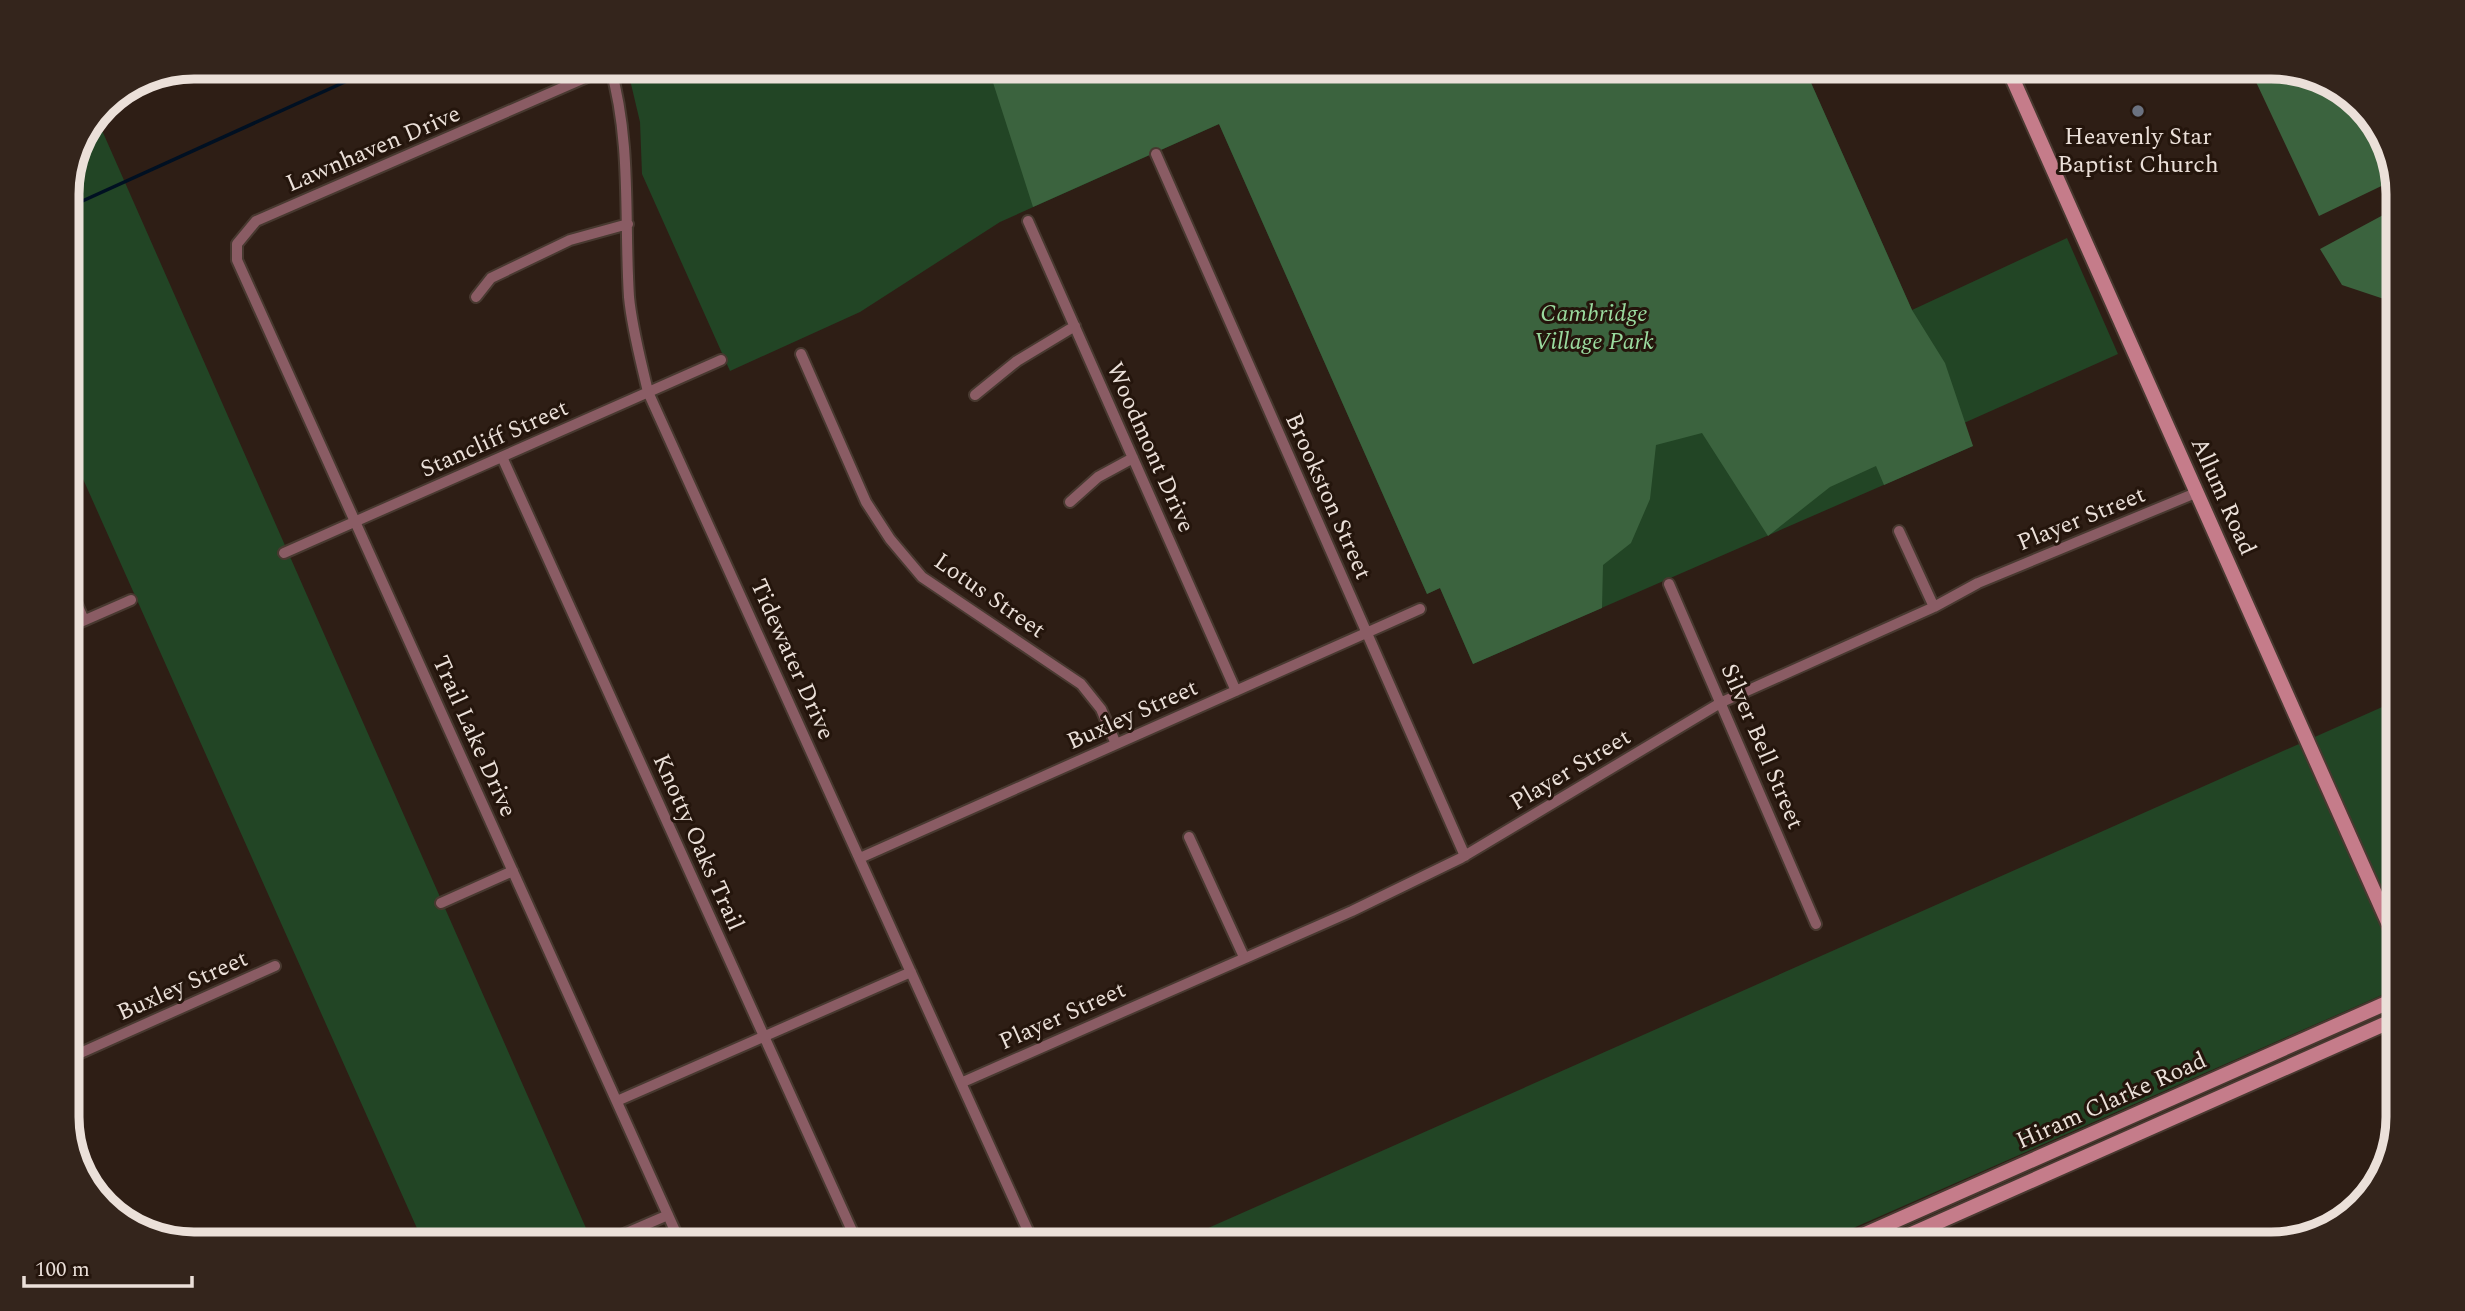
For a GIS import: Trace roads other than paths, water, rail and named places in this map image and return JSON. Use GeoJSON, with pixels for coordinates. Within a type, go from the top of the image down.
{"type":"FeatureCollection","features":[{"type":"Feature","properties":{"kind":"main road","name":"Allum Road"},"geometry":{"type":"LineString","coordinates":[[2013,79],[2386,918]]}},
{"type":"Feature","properties":{"kind":"main road","name":"Hiram Clarke Road"},"geometry":{"type":"LineString","coordinates":[[1870,1232],[2386,1004]]}},
{"type":"Feature","properties":{"kind":"main road","name":"Hiram Clarke Road"},"geometry":{"type":"LineString","coordinates":[[1917,1232],[2386,1024]]}},
{"type":"Feature","properties":{"kind":"main road"},"geometry":{"type":"LineString","coordinates":[[2243,1067],[2251,1084]]}},
{"type":"Feature","properties":{"kind":"main road"},"geometry":{"type":"LineString","coordinates":[[2114,1124],[2122,1142]]}},
{"type":"Feature","properties":{"kind":"main road"},"geometry":{"type":"LineString","coordinates":[[1983,1182],[1990,1200]]}},
{"type":"Feature","properties":{"kind":"street","name":"Lawnhaven Drive"},"geometry":{"type":"LineString","coordinates":[[237,244],[256,221],[582,79]]}},
{"type":"Feature","properties":{"kind":"street","name":"Tidewater Drive"},"geometry":{"type":"LineString","coordinates":[[613,79],[623,127],[629,299],[649,392],[1029,1232]]}},
{"type":"Feature","properties":{"kind":"street","name":"Brookston Street"},"geometry":{"type":"LineString","coordinates":[[1156,154],[1465,856]]}},
{"type":"Feature","properties":{"kind":"street","name":"Woodmont Drive"},"geometry":{"type":"LineString","coordinates":[[1028,221],[1236,691]]}},
{"type":"Feature","properties":{"kind":"street"},"geometry":{"type":"LineString","coordinates":[[476,297],[491,278],[569,240],[628,224]]}},
{"type":"Feature","properties":{"kind":"street","name":"Trail Lake Drive"},"geometry":{"type":"LineString","coordinates":[[237,244],[237,260],[676,1232]]}},
{"type":"Feature","properties":{"kind":"street"},"geometry":{"type":"LineString","coordinates":[[975,395],[1017,362],[1075,326]]}},
{"type":"Feature","properties":{"kind":"street","name":"Lotus Street"},"geometry":{"type":"LineString","coordinates":[[800,354],[866,502],[890,539],[922,578],[1081,684],[1101,709],[1116,744]]}},
{"type":"Feature","properties":{"kind":"street","name":"Stancliff Street"},"geometry":{"type":"LineString","coordinates":[[284,553],[721,360]]}},
{"type":"Feature","properties":{"kind":"street","name":"Knotty Oaks Trail"},"geometry":{"type":"LineString","coordinates":[[502,457],[852,1232]]}},
{"type":"Feature","properties":{"kind":"street"},"geometry":{"type":"LineString","coordinates":[[1070,502],[1098,477],[1133,458]]}},
{"type":"Feature","properties":{"kind":"street","name":"Player Street"},"geometry":{"type":"LineString","coordinates":[[962,1083],[1352,911],[1465,856],[1722,702],[1934,607],[1978,583],[2198,492]]}},
{"type":"Feature","properties":{"kind":"street"},"geometry":{"type":"LineString","coordinates":[[1899,531],[1934,607]]}},
{"type":"Feature","properties":{"kind":"street","name":"Silver Bell Street"},"geometry":{"type":"LineString","coordinates":[[1669,584],[1816,924]]}},
{"type":"Feature","properties":{"kind":"street"},"geometry":{"type":"LineString","coordinates":[[79,622],[131,600]]}},
{"type":"Feature","properties":{"kind":"street"},"geometry":{"type":"LineString","coordinates":[[79,609],[84,620]]}},
{"type":"Feature","properties":{"kind":"street","name":"Buxley Street"},"geometry":{"type":"LineString","coordinates":[[860,858],[1420,609]]}},
{"type":"Feature","properties":{"kind":"street"},"geometry":{"type":"LineString","coordinates":[[1189,837],[1244,957]]}},
{"type":"Feature","properties":{"kind":"street"},"geometry":{"type":"LineString","coordinates":[[441,904],[513,871]]}},
{"type":"Feature","properties":{"kind":"street","name":"Buxley Street"},"geometry":{"type":"LineString","coordinates":[[79,1054],[275,966]]}},
{"type":"Feature","properties":{"kind":"street"},"geometry":{"type":"LineString","coordinates":[[617,1101],[911,972]]}},
{"type":"Feature","properties":{"kind":"street"},"geometry":{"type":"LineString","coordinates":[[629,1232],[668,1215]]}},
{"type":"Feature","properties":{"kind":"waterway"},"geometry":{"type":"LineString","coordinates":[[79,203],[351,79]]}},
{"type":"Feature","properties":{"kind":"place","name":"Heavenly Star Baptist Church"},"geometry":{"type":"Point","coordinates":[2138,111]}},
{"type":"Feature","properties":{"kind":"park label","name":"Cambridge Village Park"},"geometry":{"type":"Point","coordinates":[1594,327]}}]}
